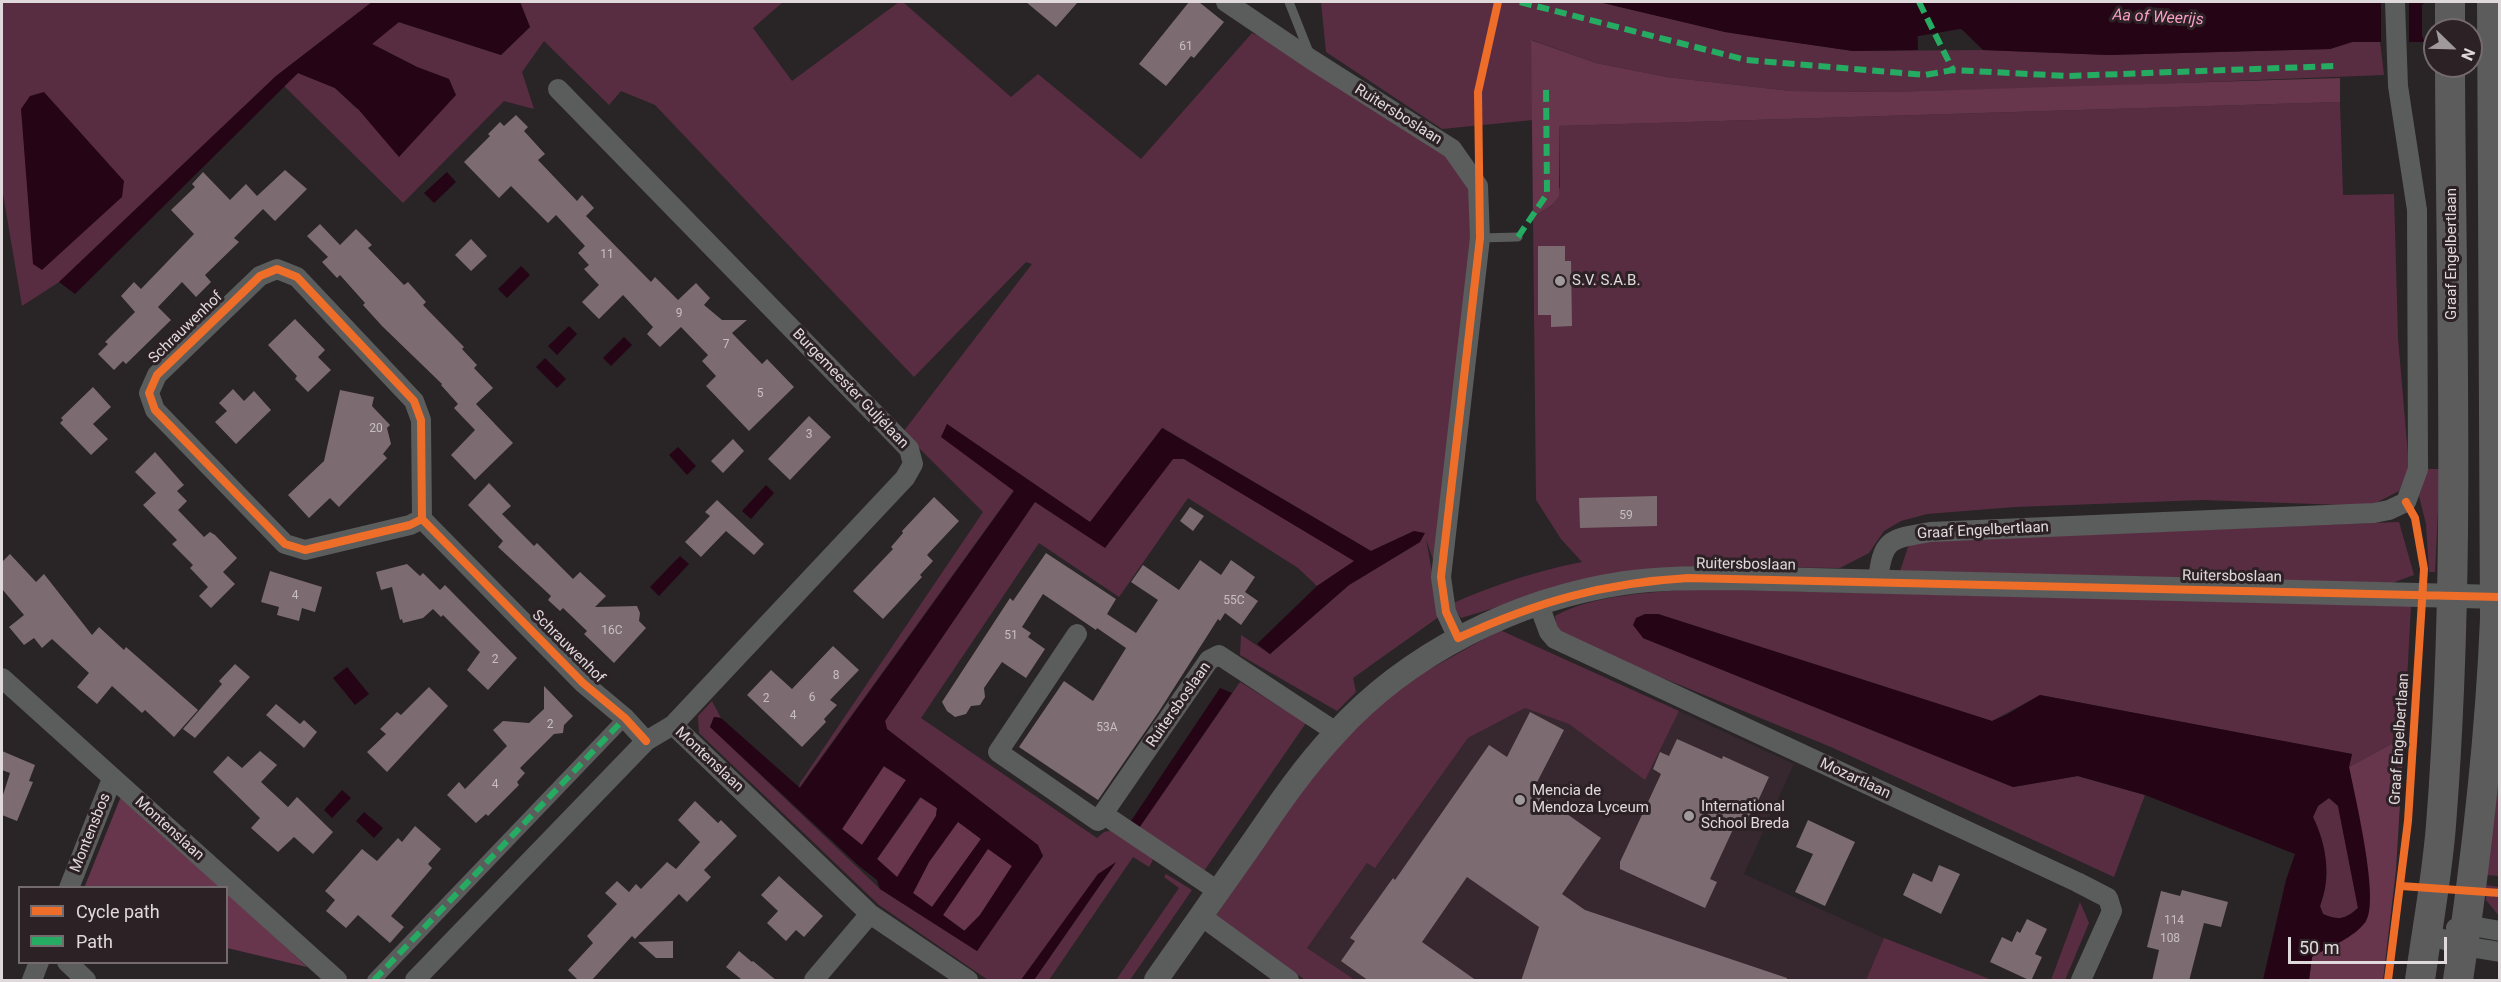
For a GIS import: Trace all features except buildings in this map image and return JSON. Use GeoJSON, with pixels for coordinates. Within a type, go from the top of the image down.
{"type":"FeatureCollection","features":[{"type":"Feature","properties":{"kind":"main road"},"geometry":{"type":"LineString","coordinates":[[2450,2],[2450,18]]}},
{"type":"Feature","properties":{"kind":"main road"},"geometry":{"type":"LineString","coordinates":[[2458,981],[2492,691],[2495,619],[2492,2]]}},
{"type":"Feature","properties":{"kind":"main road","name":"Graaf Engelbertlaan"},"geometry":{"type":"LineString","coordinates":[[2420,981],[2440,827],[2453,616],[2453,229],[2450,78]]}},
{"type":"Feature","properties":{"kind":"street","name":"Ruitersboslaan"},"geometry":{"type":"LineString","coordinates":[[1226,2],[1452,149],[1478,186],[1480,238],[1441,578],[1446,612],[1458,638]]}},
{"type":"Feature","properties":{"kind":"street","name":"Graaf Engelbertlaan"},"geometry":{"type":"LineString","coordinates":[[1878,582],[1880,556],[1888,546],[1899,537],[1930,532],[2374,513],[2389,510],[2406,502],[2418,469],[2417,210],[2398,86],[2395,2]]}},
{"type":"Feature","properties":{"kind":"street","name":"Burgemeester Guljélaan"},"geometry":{"type":"LineString","coordinates":[[558,90],[909,449],[913,464],[905,478],[673,725]]}},
{"type":"Feature","properties":{"kind":"street","name":"Schrauwenhof"},"geometry":{"type":"LineString","coordinates":[[422,519],[410,525],[305,550],[285,544],[155,410],[149,393],[157,375],[260,276],[277,269],[297,278],[414,400],[422,420],[422,519],[583,683],[625,718],[646,741]]}},
{"type":"Feature","properties":{"kind":"street","name":"Ruitersboslaan"},"geometry":{"type":"LineString","coordinates":[[1156,981],[1307,766],[1336,732],[1388,685],[1458,638],[1499,619],[1539,605],[1608,586],[1663,579],[1719,578],[2499,597]]}},
{"type":"Feature","properties":{"kind":"street","name":"Mozartlaan"},"geometry":{"type":"LineString","coordinates":[[1539,605],[1549,632],[1555,639],[2108,898],[2112,911],[2081,981]]}},
{"type":"Feature","properties":{"kind":"street"},"geometry":{"type":"LineString","coordinates":[[1077,634],[998,752],[1098,821],[1103,814],[1218,891]]}},
{"type":"Feature","properties":{"kind":"street","name":"Ruitersboslaan"},"geometry":{"type":"LineString","coordinates":[[1103,814],[1209,660],[1219,655],[1336,732]]}},
{"type":"Feature","properties":{"kind":"street","name":"Montenslaan"},"geometry":{"type":"LineString","coordinates":[[2,678],[337,981]]}},
{"type":"Feature","properties":{"kind":"street"},"geometry":{"type":"LineString","coordinates":[[374,981],[625,718]]}},
{"type":"Feature","properties":{"kind":"street","name":"Montenslaan"},"geometry":{"type":"LineString","coordinates":[[416,981],[646,741],[673,725],[870,914],[968,981]]}},
{"type":"Feature","properties":{"kind":"street","name":"Montensbos"},"geometry":{"type":"LineString","coordinates":[[70,886],[112,779]]}},
{"type":"Feature","properties":{"kind":"street"},"geometry":{"type":"LineString","coordinates":[[814,981],[870,914]]}},
{"type":"Feature","properties":{"kind":"street"},"geometry":{"type":"LineString","coordinates":[[1201,916],[1289,981]]}},
{"type":"Feature","properties":{"kind":"street"},"geometry":{"type":"LineString","coordinates":[[2427,934],[2465,936],[2499,931]]}},
{"type":"Feature","properties":{"kind":"street"},"geometry":{"type":"LineString","coordinates":[[2465,936],[2499,952]]}},
{"type":"Feature","properties":{"kind":"street"},"geometry":{"type":"LineString","coordinates":[[32,981],[39,964]]}},
{"type":"Feature","properties":{"kind":"street"},"geometry":{"type":"LineString","coordinates":[[68,964],[86,981]]}},
{"type":"Feature","properties":{"kind":"lane"},"geometry":{"type":"LineString","coordinates":[[1289,2],[1312,60]]}},
{"type":"Feature","properties":{"kind":"lane"},"geometry":{"type":"LineString","coordinates":[[1480,238],[1518,237]]}},
{"type":"Feature","properties":{"kind":"shaded area"},"geometry":{"type":"Polygon","coordinates":[[[2,2],[372,2],[276,76],[59,282],[22,306],[2,188],[2,2]]]}},
{"type":"Feature","properties":{"kind":"shaded area"},"geometry":{"type":"Polygon","coordinates":[[[520,2],[783,2],[753,28],[792,81],[899,2],[903,2],[1011,97],[1038,74],[1141,159],[1252,33],[1267,40],[1447,154],[1464,173],[1475,202],[1436,568],[1426,539],[1440,616],[1353,678],[1356,692],[1337,711],[1240,655],[1241,635],[1270,654],[1349,585],[1420,542],[1414,531],[1371,551],[1163,428],[1090,523],[947,424],[942,437],[1014,490],[799,788],[800,783],[983,512],[903,432],[1032,264],[1026,262],[914,377],[655,105],[621,91],[609,105],[544,41],[522,72],[534,109],[504,101],[403,203],[284,86],[298,73],[335,88],[357,109],[449,79],[417,67],[372,44],[398,22],[501,55],[530,27],[520,2]]]}},
{"type":"Feature","properties":{"kind":"shaded area"},"geometry":{"type":"Polygon","coordinates":[[[1321,2],[1599,2],[1725,32],[1853,51],[1983,50],[2108,55],[2330,49],[2352,42],[2380,41],[2384,75],[2079,87],[1889,92],[1791,91],[1667,77],[1596,63],[1532,40],[1533,120],[1442,129],[1326,52],[1321,2]]]}},
{"type":"Feature","properties":{"kind":"shaded area"},"geometry":{"type":"Polygon","coordinates":[[[1531,40],[1596,63],[1667,77],[1791,91],[1889,92],[2340,78],[2340,102],[1559,126],[1559,196],[1552,205],[1533,217],[1531,40]]]}},
{"type":"Feature","properties":{"kind":"shaded area"},"geometry":{"type":"Polygon","coordinates":[[[2340,102],[2343,195],[2394,194],[2398,338],[2409,467],[2399,491],[2370,506],[2203,500],[2015,507],[1927,514],[1901,521],[1884,531],[1869,553],[1840,568],[1748,567],[1597,577],[1461,618],[1451,604],[1515,579],[1582,562],[1561,539],[1536,500],[1533,217],[1552,205],[1560,187],[1559,126],[2340,102]]]}},
{"type":"Feature","properties":{"kind":"shaded area"},"geometry":{"type":"Polygon","coordinates":[[[1173,459],[1184,459],[1355,561],[1317,586],[1298,568],[1188,498],[1119,597],[1039,543],[921,718],[1097,838],[1104,832],[1113,830],[1146,852],[1153,860],[1149,867],[1133,857],[1049,980],[1034,980],[1115,864],[1098,874],[1021,980],[988,980],[879,905],[699,733],[698,716],[712,701],[721,718],[714,717],[710,727],[880,889],[977,951],[1043,856],[887,729],[885,721],[1035,501],[1105,547],[1173,459]]]}},
{"type":"Feature","properties":{"kind":"shaded area"},"geometry":{"type":"Polygon","coordinates":[[[2426,469],[2440,469],[2435,572],[2429,572],[2426,524],[2419,496],[2426,469]]]}},
{"type":"Feature","properties":{"kind":"shaded area"},"geometry":{"type":"Polygon","coordinates":[[[2399,522],[2414,575],[2392,583],[1900,571],[1908,547],[1917,541],[2399,522]]]}},
{"type":"Feature","properties":{"kind":"shaded area"},"geometry":{"type":"Polygon","coordinates":[[[1691,589],[2411,605],[2404,737],[2349,767],[2352,754],[2040,695],[1992,721],[1658,614],[1643,638],[2013,787],[2077,776],[2145,795],[2114,877],[1831,747],[1558,635],[1555,616],[1586,603],[1621,596],[1691,589]]]}},
{"type":"Feature","properties":{"kind":"shaded area"},"geometry":{"type":"Polygon","coordinates":[[[1500,630],[1679,711],[1645,780],[1569,724],[1525,708],[1468,738],[1375,868],[1367,863],[1307,948],[1355,980],[1305,980],[1216,916],[1305,784],[1371,710],[1423,673],[1500,630]]]}},
{"type":"Feature","properties":{"kind":"shaded area"},"geometry":{"type":"Polygon","coordinates":[[[1240,682],[1306,723],[1204,871],[1139,828],[1240,682]]]}},
{"type":"Feature","properties":{"kind":"shaded area","name":"Mencia de Mendoza Lyceum"},"geometry":{"type":"Polygon","coordinates":[[[1662,703],[1794,764],[1744,874],[1884,938],[1866,980],[1355,980],[1307,948],[1367,863],[1376,867],[1468,738],[1525,708],[1662,703]]]}},
{"type":"Feature","properties":{"kind":"shaded area"},"geometry":{"type":"Polygon","coordinates":[[[2404,737],[2396,870],[2383,980],[2309,980],[2312,957],[2366,922],[2365,854],[2349,767],[2404,737]]]}},
{"type":"Feature","properties":{"kind":"shaded area"},"geometry":{"type":"Polygon","coordinates":[[[883,766],[906,780],[862,845],[842,829],[883,766]]]}},
{"type":"Feature","properties":{"kind":"shaded area"},"geometry":{"type":"Polygon","coordinates":[[[2499,771],[2499,876],[2487,875],[2499,771]]]}},
{"type":"Feature","properties":{"kind":"shaded area"},"geometry":{"type":"Polygon","coordinates":[[[122,794],[220,886],[85,886],[122,794]]]}},
{"type":"Feature","properties":{"kind":"shaded area"},"geometry":{"type":"Polygon","coordinates":[[[921,797],[937,808],[936,816],[898,878],[877,859],[921,797]]]}},
{"type":"Feature","properties":{"kind":"shaded area"},"geometry":{"type":"Polygon","coordinates":[[[2329,798],[2338,805],[2358,908],[2341,918],[2323,914],[2320,906],[2327,872],[2324,850],[2313,817],[2318,806],[2329,798]]]}},
{"type":"Feature","properties":{"kind":"shaded area"},"geometry":{"type":"Polygon","coordinates":[[[958,821],[981,839],[932,907],[913,893],[929,862],[958,821]]]}},
{"type":"Feature","properties":{"kind":"shaded area"},"geometry":{"type":"Polygon","coordinates":[[[988,848],[1012,866],[980,915],[965,931],[943,915],[988,848]]]}},
{"type":"Feature","properties":{"kind":"shaded area"},"geometry":{"type":"Polygon","coordinates":[[[1166,874],[1192,890],[1130,980],[1116,980],[1179,888],[1164,877],[1166,874]]]}},
{"type":"Feature","properties":{"kind":"shaded area"},"geometry":{"type":"Polygon","coordinates":[[[2486,885],[2499,887],[2499,916],[2486,900],[2486,885]]]}},
{"type":"Feature","properties":{"kind":"shaded area"},"geometry":{"type":"Polygon","coordinates":[[[228,893],[307,967],[228,948],[228,893]]]}},
{"type":"Feature","properties":{"kind":"shaded area"},"geometry":{"type":"Polygon","coordinates":[[[2080,902],[2089,923],[2065,980],[2051,980],[2080,902]]]}},
{"type":"Feature","properties":{"kind":"shaded area"},"geometry":{"type":"Polygon","coordinates":[[[1884,938],[1992,980],[1866,980],[1884,938]]]}},
{"type":"Feature","properties":{"kind":"water"},"geometry":{"type":"Polygon","coordinates":[[[372,2],[520,2],[530,27],[501,55],[399,22],[372,44],[417,67],[449,79],[456,95],[399,157],[358,109],[335,88],[298,73],[75,294],[59,282],[276,76],[372,2]]]}},
{"type":"Feature","properties":{"kind":"water"},"geometry":{"type":"Polygon","coordinates":[[[1599,2],[1908,2],[1917,18],[1918,50],[1853,51],[1770,39],[1725,32],[1599,2]]]}},
{"type":"Feature","properties":{"kind":"water"},"geometry":{"type":"Polygon","coordinates":[[[1937,2],[2499,2],[2483,18],[2423,18],[2423,42],[2352,42],[2330,49],[2108,55],[1983,50],[1938,6],[1937,2]]]}},
{"type":"Feature","properties":{"kind":"water"},"geometry":{"type":"Polygon","coordinates":[[[44,92],[124,181],[122,197],[42,270],[33,264],[21,109],[30,96],[44,92]]]}},
{"type":"Feature","properties":{"kind":"water"},"geometry":{"type":"Polygon","coordinates":[[[447,172],[456,182],[434,203],[424,193],[447,172]]]}},
{"type":"Feature","properties":{"kind":"water"},"geometry":{"type":"Polygon","coordinates":[[[521,266],[530,275],[507,298],[498,289],[521,266]]]}},
{"type":"Feature","properties":{"kind":"water"},"geometry":{"type":"Polygon","coordinates":[[[569,326],[577,334],[557,355],[548,346],[569,326]]]}},
{"type":"Feature","properties":{"kind":"water"},"geometry":{"type":"Polygon","coordinates":[[[624,337],[632,345],[611,366],[603,358],[624,337]]]}},
{"type":"Feature","properties":{"kind":"water"},"geometry":{"type":"Polygon","coordinates":[[[545,358],[566,379],[557,388],[536,367],[545,358]]]}},
{"type":"Feature","properties":{"kind":"water"},"geometry":{"type":"Polygon","coordinates":[[[947,424],[1090,522],[1162,428],[1371,551],[1414,531],[1425,533],[1420,542],[1349,585],[1270,654],[1257,644],[1317,586],[1354,561],[1184,459],[1173,459],[1105,548],[1035,502],[885,721],[887,729],[1038,845],[1043,856],[977,951],[880,889],[877,880],[859,866],[710,727],[714,717],[721,718],[800,788],[1014,491],[941,437],[947,424]],[[884,766],[842,829],[862,845],[906,780],[884,766]],[[920,797],[877,859],[897,877],[936,816],[937,808],[920,797]],[[958,822],[929,862],[913,893],[932,907],[981,839],[958,822]],[[988,849],[943,915],[964,931],[980,915],[1012,866],[988,849]]]}},
{"type":"Feature","properties":{"kind":"water"},"geometry":{"type":"Polygon","coordinates":[[[678,447],[696,466],[687,475],[669,455],[678,447]]]}},
{"type":"Feature","properties":{"kind":"water"},"geometry":{"type":"Polygon","coordinates":[[[766,485],[774,493],[751,519],[742,511],[766,485]]]}},
{"type":"Feature","properties":{"kind":"water"},"geometry":{"type":"Polygon","coordinates":[[[680,556],[689,564],[659,596],[650,587],[680,556]]]}},
{"type":"Feature","properties":{"kind":"water"},"geometry":{"type":"Polygon","coordinates":[[[1645,614],[1658,614],[1992,721],[2040,695],[2352,754],[2349,767],[2361,823],[2370,892],[2370,910],[2366,921],[2348,937],[2312,957],[2309,980],[2263,980],[2286,880],[2295,854],[2145,795],[2078,776],[2013,787],[1643,638],[1633,625],[1636,618],[1645,614]],[[2329,798],[2318,806],[2313,817],[2322,839],[2326,861],[2326,884],[2320,906],[2323,914],[2333,918],[2346,917],[2358,908],[2338,806],[2329,798]]]}},
{"type":"Feature","properties":{"kind":"water"},"geometry":{"type":"Polygon","coordinates":[[[347,667],[369,694],[355,705],[333,678],[347,667]]]}},
{"type":"Feature","properties":{"kind":"water"},"geometry":{"type":"Polygon","coordinates":[[[1220,688],[1232,693],[1139,828],[1131,821],[1220,688]]]}},
{"type":"Feature","properties":{"kind":"water"},"geometry":{"type":"Polygon","coordinates":[[[342,790],[351,798],[332,818],[324,810],[342,790]]]}},
{"type":"Feature","properties":{"kind":"water"},"geometry":{"type":"Polygon","coordinates":[[[364,812],[383,828],[374,838],[356,821],[364,812]]]}},
{"type":"Feature","properties":{"kind":"water"},"geometry":{"type":"Polygon","coordinates":[[[1116,862],[1034,980],[1021,980],[1098,874],[1116,862]]]}},
{"type":"Feature","properties":{"kind":"pier"},"geometry":{"type":"Polygon","coordinates":[[[2381,2],[2409,2],[2409,42],[2381,42],[2381,2]]]}},
{"type":"Feature","properties":{"kind":"pier"},"geometry":{"type":"Polygon","coordinates":[[[2425,2],[2499,2],[2499,46],[2483,46],[2483,18],[2423,18],[2423,38],[2422,5],[2425,2]]]}},
{"type":"Feature","properties":{"kind":"waterway","name":"Aa of Weerijs"},"geometry":{"type":"LineString","coordinates":[[1867,19],[1888,22],[1958,10],[1995,11]]}},
{"type":"Feature","properties":{"kind":"marked path"},"geometry":{"type":"LineString","coordinates":[[1520,2],[1746,60],[1925,75],[1953,70],[2068,76],[2334,66]]}},
{"type":"Feature","properties":{"kind":"marked path"},"geometry":{"type":"LineString","coordinates":[[1919,2],[1953,70]]}},
{"type":"Feature","properties":{"kind":"marked path"},"geometry":{"type":"LineString","coordinates":[[1518,237],[1547,194],[1546,85]]}},
{"type":"Feature","properties":{"kind":"marked path"},"geometry":{"type":"LineString","coordinates":[[374,980],[625,718]]}},
{"type":"Feature","properties":{"kind":"cycle path"},"geometry":{"type":"LineString","coordinates":[[1498,2],[1478,92],[1480,238],[1441,577],[1446,612],[1458,638],[1515,614],[1570,596],[1627,584],[1688,578],[2500,597]]}},
{"type":"Feature","properties":{"kind":"cycle path"},"geometry":{"type":"LineString","coordinates":[[422,519],[410,525],[305,550],[285,544],[155,410],[149,393],[157,375],[260,276],[277,269],[297,277],[414,401],[421,420],[422,519],[583,683],[625,718],[646,741]]}},
{"type":"Feature","properties":{"kind":"cycle path"},"geometry":{"type":"LineString","coordinates":[[2388,980],[2408,821],[2424,569],[2415,518],[2406,502]]}},
{"type":"Feature","properties":{"kind":"cycle path"},"geometry":{"type":"LineString","coordinates":[[2401,886],[2500,893]]}},
{"type":"Feature","properties":{"kind":"place","name":"S.V. S.A.B."},"geometry":{"type":"Point","coordinates":[1560,281]}},
{"type":"Feature","properties":{"kind":"place","name":"Mencia de Mendoza Lyceum"},"geometry":{"type":"Point","coordinates":[1520,800]}},
{"type":"Feature","properties":{"kind":"place","name":"International School Breda"},"geometry":{"type":"Point","coordinates":[1689,816]}}]}
